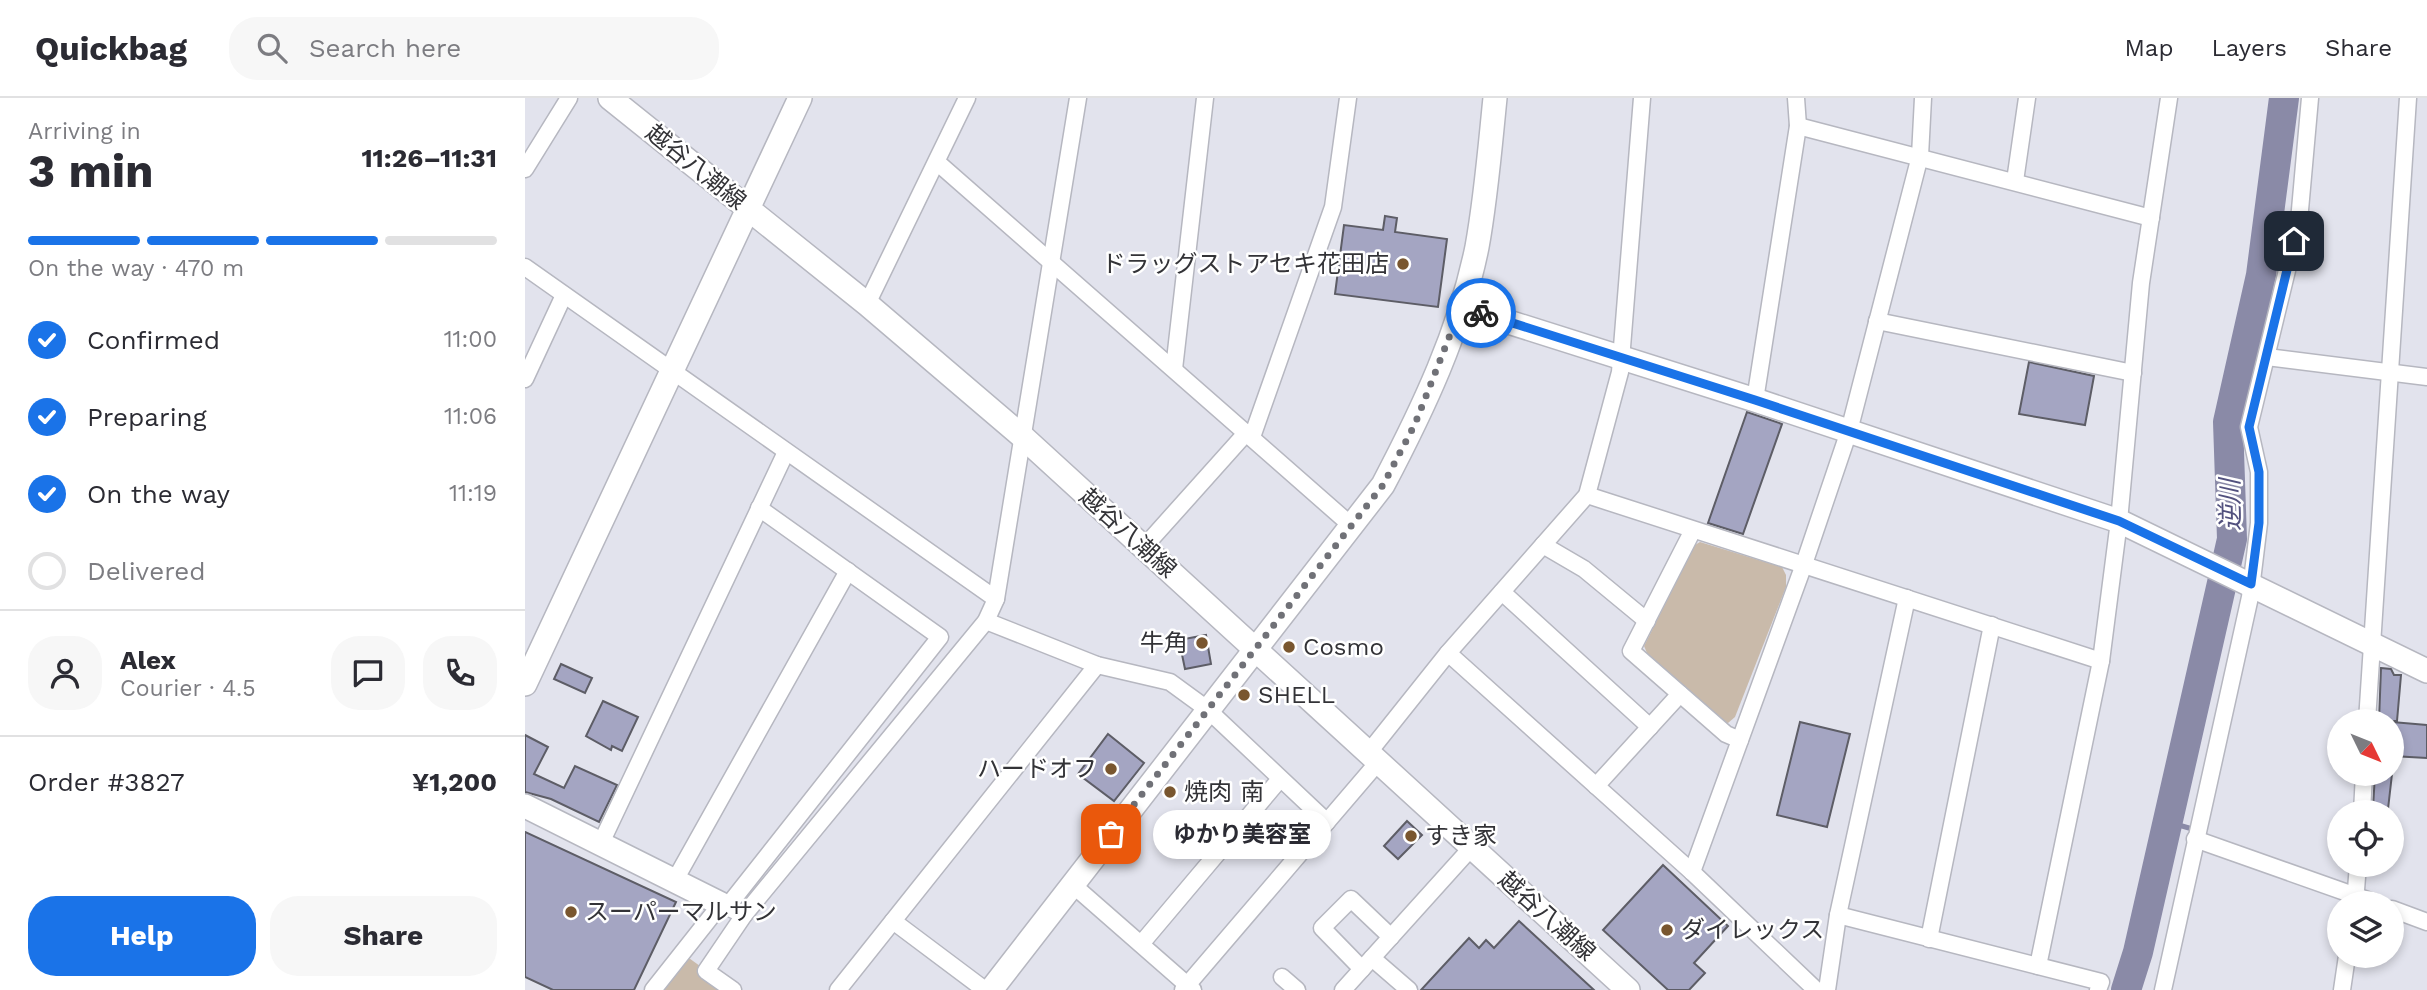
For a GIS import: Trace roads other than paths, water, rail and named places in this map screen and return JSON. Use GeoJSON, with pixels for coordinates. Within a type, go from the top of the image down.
{"type":"FeatureCollection","features":[{"type":"Feature","properties":{"kind":"street"},"geometry":{"type":"LineString","coordinates":[[525,169],[569,98]]}},
{"type":"Feature","properties":{"kind":"street","name":"越谷八潮線"},"geometry":{"type":"LineString","coordinates":[[610,98],[867,304],[1023,437],[1628,990]]}},
{"type":"Feature","properties":{"kind":"street"},"geometry":{"type":"LineString","coordinates":[[525,684],[800,98]]}},
{"type":"Feature","properties":{"kind":"street"},"geometry":{"type":"LineString","coordinates":[[867,304],[938,163],[967,98]]}},
{"type":"Feature","properties":{"kind":"street"},"geometry":{"type":"LineString","coordinates":[[733,990],[706,971],[744,915],[986,621],[996,599],[1078,98]]}},
{"type":"Feature","properties":{"kind":"street"},"geometry":{"type":"LineString","coordinates":[[1174,369],[1205,98]]}},
{"type":"Feature","properties":{"kind":"street"},"geometry":{"type":"LineString","coordinates":[[1144,547],[1250,434],[1333,207],[1348,98]]}},
{"type":"Feature","properties":{"kind":"street"},"geometry":{"type":"LineString","coordinates":[[991,990],[1383,485],[1415,424],[1461,307],[1477,247],[1495,98]]}},
{"type":"Feature","properties":{"kind":"street"},"geometry":{"type":"LineString","coordinates":[[1073,885],[1188,988],[1327,822],[1448,653],[1587,495],[1620,372],[1642,98]]}},
{"type":"Feature","properties":{"kind":"street"},"geometry":{"type":"LineString","coordinates":[[1755,400],[1798,126],[1796,98]]}},
{"type":"Feature","properties":{"kind":"street"},"geometry":{"type":"LineString","coordinates":[[1692,872],[1803,567],[1849,430],[1920,156],[1923,98]]}},
{"type":"Feature","properties":{"kind":"street"},"geometry":{"type":"LineString","coordinates":[[2015,181],[2028,98]]}},
{"type":"Feature","properties":{"kind":"street"},"geometry":{"type":"LineString","coordinates":[[2038,966],[2101,661],[2119,521],[2151,218],[2169,98]]}},
{"type":"Feature","properties":{"kind":"street"},"geometry":{"type":"LineString","coordinates":[[2163,990],[2259,523],[2259,472],[2249,427],[2299,221],[2310,98]]}},
{"type":"Feature","properties":{"kind":"street"},"geometry":{"type":"LineString","coordinates":[[2368,709],[2408,98]]}},
{"type":"Feature","properties":{"kind":"street"},"geometry":{"type":"LineString","coordinates":[[1798,126],[2151,218]]}},
{"type":"Feature","properties":{"kind":"street"},"geometry":{"type":"LineString","coordinates":[[938,163],[1353,527]]}},
{"type":"Feature","properties":{"kind":"street"},"geometry":{"type":"LineString","coordinates":[[525,267],[996,599]]}},
{"type":"Feature","properties":{"kind":"street"},"geometry":{"type":"LineString","coordinates":[[525,379],[529,359],[564,295]]}},
{"type":"Feature","properties":{"kind":"street"},"geometry":{"type":"LineString","coordinates":[[1461,307],[1849,430],[2119,521],[2427,671]]}},
{"type":"Feature","properties":{"kind":"street"},"geometry":{"type":"LineString","coordinates":[[1877,321],[2133,373]]}},
{"type":"Feature","properties":{"kind":"street"},"geometry":{"type":"LineString","coordinates":[[2267,357],[2427,377]]}},
{"type":"Feature","properties":{"kind":"street"},"geometry":{"type":"LineString","coordinates":[[601,843],[786,452]]}},
{"type":"Feature","properties":{"kind":"street"},"geometry":{"type":"LineString","coordinates":[[1587,495],[1803,567],[2101,661]]}},
{"type":"Feature","properties":{"kind":"street"},"geometry":{"type":"LineString","coordinates":[[653,990],[725,905],[940,637],[759,508]]}},
{"type":"Feature","properties":{"kind":"street"},"geometry":{"type":"LineString","coordinates":[[1693,530],[1631,651],[1726,734],[1740,740]]}},
{"type":"Feature","properties":{"kind":"street"},"geometry":{"type":"LineString","coordinates":[[1543,545],[1584,569],[1647,621]]}},
{"type":"Feature","properties":{"kind":"street"},"geometry":{"type":"LineString","coordinates":[[675,880],[848,571]]}},
{"type":"Feature","properties":{"kind":"street"},"geometry":{"type":"LineString","coordinates":[[1502,592],[1650,727]]}},
{"type":"Feature","properties":{"kind":"street"},"geometry":{"type":"LineString","coordinates":[[1827,990],[1838,915],[1907,598]]}},
{"type":"Feature","properties":{"kind":"street"},"geometry":{"type":"LineString","coordinates":[[986,621],[1097,666],[1170,682],[1207,709],[1327,822]]}},
{"type":"Feature","properties":{"kind":"street"},"geometry":{"type":"LineString","coordinates":[[1929,939],[1992,625]]}},
{"type":"Feature","properties":{"kind":"street"},"geometry":{"type":"LineString","coordinates":[[1448,653],[1692,872],[1816,990]]}},
{"type":"Feature","properties":{"kind":"street"},"geometry":{"type":"LineString","coordinates":[[838,990],[1097,666]]}},
{"type":"Feature","properties":{"kind":"street"},"geometry":{"type":"LineString","coordinates":[[1596,786],[1680,694]]}},
{"type":"Feature","properties":{"kind":"street"},"geometry":{"type":"LineString","coordinates":[[1141,944],[1280,779]]}},
{"type":"Feature","properties":{"kind":"street"},"geometry":{"type":"LineString","coordinates":[[525,806],[744,915]]}},
{"type":"Feature","properties":{"kind":"street"},"geometry":{"type":"LineString","coordinates":[[2195,839],[2335,891]]}},
{"type":"Feature","properties":{"kind":"street"},"geometry":{"type":"LineString","coordinates":[[1343,990],[1472,847]]}},
{"type":"Feature","properties":{"kind":"street"},"geometry":{"type":"LineString","coordinates":[[1391,937],[1351,899],[1322,928],[1367,963],[1409,990]]}},
{"type":"Feature","properties":{"kind":"street"},"geometry":{"type":"LineString","coordinates":[[2404,913],[2427,922]]}},
{"type":"Feature","properties":{"kind":"street"},"geometry":{"type":"LineString","coordinates":[[1838,915],[2101,982],[2098,990]]}},
{"type":"Feature","properties":{"kind":"street"},"geometry":{"type":"LineString","coordinates":[[893,921],[985,990]]}},
{"type":"Feature","properties":{"kind":"street"},"geometry":{"type":"LineString","coordinates":[[2342,990],[2345,968]]}},
{"type":"Feature","properties":{"kind":"street"},"geometry":{"type":"LineString","coordinates":[[1282,977],[1297,990]]}},
{"type":"Feature","properties":{"kind":"waterway","name":"逆川"},"geometry":{"type":"LineString","coordinates":[[2126,990],[2138,952],[2232,539],[2228,422],[2261,275],[2284,98]]}},
{"type":"Feature","properties":{"kind":"waterway"},"geometry":{"type":"LineString","coordinates":[[2168,822],[2189,828]]}},
{"type":"Feature","properties":{"kind":"place","name":"ドラッグストアセキ花田店"},"geometry":{"type":"Point","coordinates":[1403,264]}},
{"type":"Feature","properties":{"kind":"place","name":"牛角"},"geometry":{"type":"Point","coordinates":[1202,643]}},
{"type":"Feature","properties":{"kind":"place","name":"Cosmo"},"geometry":{"type":"Point","coordinates":[1289,647]}},
{"type":"Feature","properties":{"kind":"place","name":"SHELL"},"geometry":{"type":"Point","coordinates":[1244,695]}},
{"type":"Feature","properties":{"kind":"place","name":"ハードオフ"},"geometry":{"type":"Point","coordinates":[1111,769]}},
{"type":"Feature","properties":{"kind":"place","name":"焼肉 南"},"geometry":{"type":"Point","coordinates":[1170,792]}},
{"type":"Feature","properties":{"kind":"place","name":"ゆかり美容室"},"geometry":{"type":"Point","coordinates":[1111,834]}},
{"type":"Feature","properties":{"kind":"place","name":"すき家"},"geometry":{"type":"Point","coordinates":[1411,836]}},
{"type":"Feature","properties":{"kind":"place","name":"スーパーマルサン"},"geometry":{"type":"Point","coordinates":[571,912]}},
{"type":"Feature","properties":{"kind":"place","name":"ダイレックス"},"geometry":{"type":"Point","coordinates":[1667,930]}}]}
